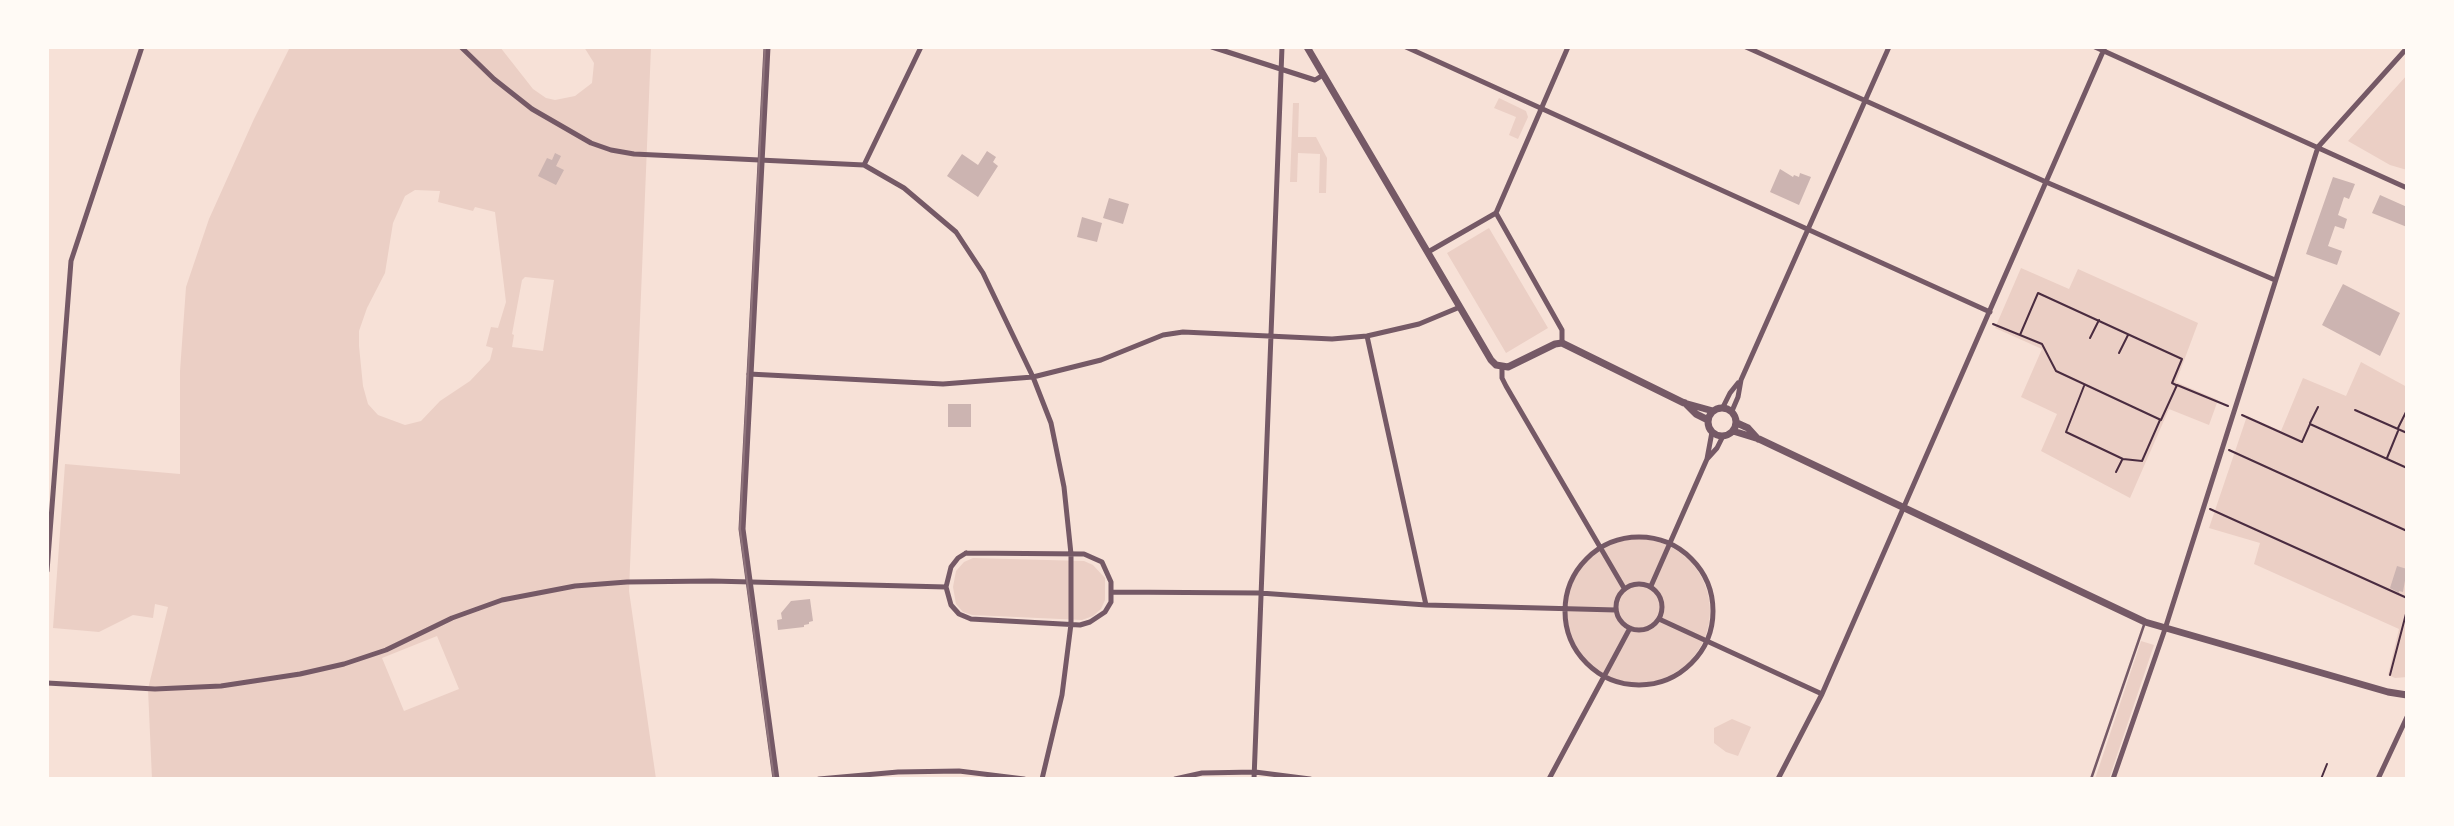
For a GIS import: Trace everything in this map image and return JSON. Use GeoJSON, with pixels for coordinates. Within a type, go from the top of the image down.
{"type":"FeatureCollection","features":[{"type":"Feature","properties":{"kind":"street"},"geometry":{"type":"LineString","coordinates":[[47,571],[71,261],[142,47]]}},
{"type":"Feature","properties":{"kind":"street"},"geometry":{"type":"LineString","coordinates":[[461,47],[494,79],[532,109],[591,143],[635,154],[863,165],[904,188],[956,232],[983,273],[1033,377],[1051,423],[1064,487],[1071,554],[1071,624],[1062,695],[1042,779]]}},
{"type":"Feature","properties":{"kind":"street"},"geometry":{"type":"LineString","coordinates":[[767,47],[742,529],[776,779]]}},
{"type":"Feature","properties":{"kind":"street"},"geometry":{"type":"LineString","coordinates":[[863,165],[921,47]]}},
{"type":"Feature","properties":{"kind":"street"},"geometry":{"type":"LineString","coordinates":[[1212,47],[1315,80],[1323,75]]}},
{"type":"Feature","properties":{"kind":"street"},"geometry":{"type":"LineString","coordinates":[[1254,775],[1282,47]]}},
{"type":"Feature","properties":{"kind":"street"},"geometry":{"type":"LineString","coordinates":[[1307,47],[1491,360],[1503,367]]}},
{"type":"Feature","properties":{"kind":"street"},"geometry":{"type":"LineString","coordinates":[[1406,47],[1990,312]]}},
{"type":"Feature","properties":{"kind":"street"},"geometry":{"type":"LineString","coordinates":[[1428,252],[1496,213],[1569,47]]}},
{"type":"Feature","properties":{"kind":"street"},"geometry":{"type":"LineString","coordinates":[[1746,47],[2046,183],[2275,280]]}},
{"type":"Feature","properties":{"kind":"street"},"geometry":{"type":"LineString","coordinates":[[1732,411],[1741,380],[1889,47]]}},
{"type":"Feature","properties":{"kind":"street"},"geometry":{"type":"LineString","coordinates":[[2095,47],[2407,188]]}},
{"type":"Feature","properties":{"kind":"street"},"geometry":{"type":"LineString","coordinates":[[2113,779],[2165,629],[2318,147],[2407,48]]}},
{"type":"Feature","properties":{"kind":"street"},"geometry":{"type":"LineString","coordinates":[[1778,779],[1822,694],[2104,49]]}},
{"type":"Feature","properties":{"kind":"street"},"geometry":{"type":"LineString","coordinates":[[1496,213],[1562,330],[1562,343]]}},
{"type":"Feature","properties":{"kind":"street"},"geometry":{"type":"LineString","coordinates":[[750,374],[943,384],[1033,377],[1101,360],[1163,335],[1183,332],[1332,339],[1367,336],[1419,324],[1460,307]]}},
{"type":"Feature","properties":{"kind":"street"},"geometry":{"type":"LineString","coordinates":[[1367,336],[1426,605]]}},
{"type":"Feature","properties":{"kind":"street"},"geometry":{"type":"LineString","coordinates":[[1503,367],[1562,343],[1684,403],[1713,411]]}},
{"type":"Feature","properties":{"kind":"street"},"geometry":{"type":"LineString","coordinates":[[1503,367],[1502,378],[1506,386],[1624,588]]}},
{"type":"Feature","properties":{"kind":"street"},"geometry":{"type":"LineString","coordinates":[[1651,586],[1707,459],[1712,432],[1708,419],[1713,411],[1723,407],[1741,380]]}},
{"type":"Feature","properties":{"kind":"street"},"geometry":{"type":"LineString","coordinates":[[1684,403],[1696,414],[1708,419]]}},
{"type":"Feature","properties":{"kind":"street"},"geometry":{"type":"LineString","coordinates":[[1723,407],[1732,411],[1737,423],[1748,428],[1759,439]]}},
{"type":"Feature","properties":{"kind":"street"},"geometry":{"type":"LineString","coordinates":[[1707,459],[1723,436],[1733,431],[1737,423]]}},
{"type":"Feature","properties":{"kind":"street"},"geometry":{"type":"LineString","coordinates":[[1733,431],[1759,439],[2145,622],[2388,692],[2407,695]]}},
{"type":"Feature","properties":{"kind":"street"},"geometry":{"type":"LineString","coordinates":[[1712,432],[1723,436]]}},
{"type":"Feature","properties":{"kind":"street"},"geometry":{"type":"LineString","coordinates":[[1629,537],[1670,542],[1697,564],[1711,589],[1714,615],[1708,640],[1698,657],[1686,669],[1661,683],[1634,686],[1603,677],[1583,661],[1569,635],[1564,608],[1567,592],[1576,572],[1600,547],[1629,537]]}},
{"type":"Feature","properties":{"kind":"street"},"geometry":{"type":"LineString","coordinates":[[966,554],[1071,554],[1084,554],[1102,562],[1108,574],[1111,601],[1105,612],[1090,622],[1071,624],[971,619],[959,614],[951,605],[946,587],[951,567],[958,558],[966,554]]}},
{"type":"Feature","properties":{"kind":"street"},"geometry":{"type":"LineString","coordinates":[[47,683],[155,690],[221,686],[300,674],[344,664],[386,650],[477,608],[523,595],[575,586],[627,582],[748,582],[946,587]]}},
{"type":"Feature","properties":{"kind":"street"},"geometry":{"type":"LineString","coordinates":[[1637,583],[1651,586],[1657,591],[1663,605],[1659,620],[1643,630],[1630,628],[1622,623],[1616,610],[1619,594],[1624,588],[1637,583]]}},
{"type":"Feature","properties":{"kind":"street"},"geometry":{"type":"LineString","coordinates":[[1112,592],[1260,593],[1426,605],[1616,610]]}},
{"type":"Feature","properties":{"kind":"street"},"geometry":{"type":"LineString","coordinates":[[1659,620],[1822,694]]}},
{"type":"Feature","properties":{"kind":"street"},"geometry":{"type":"LineString","coordinates":[[1549,779],[1630,628]]}},
{"type":"Feature","properties":{"kind":"street"},"geometry":{"type":"LineString","coordinates":[[2378,779],[2407,718]]}},
{"type":"Feature","properties":{"kind":"street"},"geometry":{"type":"LineString","coordinates":[[819,779],[898,772],[959,771],[1024,779]]}},
{"type":"Feature","properties":{"kind":"street"},"geometry":{"type":"LineString","coordinates":[[1175,779],[1202,773],[1310,779]]}},
{"type":"Feature","properties":{"kind":"lane"},"geometry":{"type":"LineString","coordinates":[[2091,779],[2145,622]]}},
{"type":"Feature","properties":{"kind":"path"},"geometry":{"type":"LineString","coordinates":[[2020,335],[2038,292],[2182,359],[2172,383],[2235,408]]}},
{"type":"Feature","properties":{"kind":"path"},"geometry":{"type":"LineString","coordinates":[[2090,338],[2099,320]]}},
{"type":"Feature","properties":{"kind":"path"},"geometry":{"type":"LineString","coordinates":[[1985,322],[2042,344],[2056,371],[2161,420]]}},
{"type":"Feature","properties":{"kind":"path"},"geometry":{"type":"LineString","coordinates":[[2119,353],[2129,334]]}},
{"type":"Feature","properties":{"kind":"path"},"geometry":{"type":"LineString","coordinates":[[2085,385],[2066,432],[2123,459],[2142,461],[2177,385]]}},
{"type":"Feature","properties":{"kind":"path"},"geometry":{"type":"LineString","coordinates":[[2245,417],[2302,442],[2318,407]]}},
{"type":"Feature","properties":{"kind":"path"},"geometry":{"type":"LineString","coordinates":[[2355,410],[2407,433]]}},
{"type":"Feature","properties":{"kind":"path"},"geometry":{"type":"LineString","coordinates":[[2387,459],[2407,410]]}},
{"type":"Feature","properties":{"kind":"path"},"geometry":{"type":"LineString","coordinates":[[2310,424],[2407,468]]}},
{"type":"Feature","properties":{"kind":"path"},"geometry":{"type":"LineString","coordinates":[[2233,452],[2407,531]]}},
{"type":"Feature","properties":{"kind":"path"},"geometry":{"type":"LineString","coordinates":[[2116,472],[2123,459]]}},
{"type":"Feature","properties":{"kind":"path"},"geometry":{"type":"LineString","coordinates":[[2213,511],[2407,598]]}},
{"type":"Feature","properties":{"kind":"path"},"geometry":{"type":"LineString","coordinates":[[2390,676],[2407,610]]}},
{"type":"Feature","properties":{"kind":"path"},"geometry":{"type":"LineString","coordinates":[[2321,779],[2327,764]]}},
{"type":"Feature","properties":{"kind":"shaded area"},"geometry":{"type":"Polygon","coordinates":[[[290,47],[500,47],[533,89],[546,98],[555,100],[575,96],[592,83],[594,63],[584,47],[651,47],[629,591],[656,779],[152,779],[148,689],[168,607],[155,604],[153,618],[133,615],[99,632],[53,628],[65,464],[180,474],[180,371],[186,287],[209,219],[290,47]],[[415,190],[405,196],[393,223],[385,273],[367,308],[359,331],[363,386],[368,404],[378,415],[405,425],[421,421],[440,401],[470,381],[490,360],[493,348],[486,346],[491,327],[498,328],[506,302],[495,212],[475,207],[473,211],[438,202],[440,191],[415,190]],[[525,277],[522,280],[512,347],[543,351],[554,280],[525,277]],[[437,636],[382,658],[404,711],[459,689],[437,636]]]}},
{"type":"Feature","properties":{"kind":"shaded area"},"geometry":{"type":"Polygon","coordinates":[[[2407,75],[2407,170],[2390,165],[2348,141],[2407,75]]]}},
{"type":"Feature","properties":{"kind":"shaded area"},"geometry":{"type":"Polygon","coordinates":[[[1499,98],[1526,111],[1528,117],[1518,139],[1509,135],[1516,117],[1494,108],[1499,98]]]}},
{"type":"Feature","properties":{"kind":"shaded area"},"geometry":{"type":"Polygon","coordinates":[[[1293,103],[1299,103],[1298,137],[1316,137],[1327,158],[1326,193],[1319,193],[1320,154],[1298,153],[1297,182],[1290,182],[1293,103]]]}},
{"type":"Feature","properties":{"kind":"shaded area"},"geometry":{"type":"Polygon","coordinates":[[[1489,228],[1548,328],[1506,353],[1447,253],[1489,228]]]}},
{"type":"Feature","properties":{"kind":"shaded area"},"geometry":{"type":"Polygon","coordinates":[[[2021,268],[2069,289],[2078,269],[2198,323],[2176,382],[2218,400],[2209,425],[2169,409],[2130,498],[2041,451],[2057,414],[2021,397],[2042,349],[1995,328],[2021,268]]]}},
{"type":"Feature","properties":{"kind":"shaded area"},"geometry":{"type":"Polygon","coordinates":[[[2361,362],[2407,387],[2407,677],[2395,678],[2388,675],[2399,629],[2254,564],[2260,543],[2209,528],[2247,416],[2281,431],[2303,378],[2346,396],[2361,362]]]}},
{"type":"Feature","properties":{"kind":"shaded area"},"geometry":{"type":"Polygon","coordinates":[[[1638,539],[1665,545],[1689,560],[1704,584],[1710,611],[1704,638],[1689,662],[1665,677],[1638,683],[1611,677],[1587,662],[1572,638],[1566,611],[1572,584],[1587,560],[1611,545],[1638,539]]]}},
{"type":"Feature","properties":{"kind":"shaded area"},"geometry":{"type":"Polygon","coordinates":[[[973,558],[1084,561],[1093,565],[1105,578],[1105,600],[1101,609],[1093,616],[1082,620],[972,615],[963,612],[956,604],[953,587],[956,571],[964,562],[973,558]]]}},
{"type":"Feature","properties":{"kind":"shaded area"},"geometry":{"type":"Polygon","coordinates":[[[2141,641],[2154,645],[2109,779],[2095,779],[2141,641]]]}},
{"type":"Feature","properties":{"kind":"shaded area"},"geometry":{"type":"Polygon","coordinates":[[[1732,719],[1751,727],[1738,756],[1726,752],[1714,743],[1714,728],[1732,719]]]}},
{"type":"Feature","properties":{"kind":"building"},"geometry":{"type":"Polygon","coordinates":[[[987,151],[996,157],[993,162],[998,166],[978,197],[947,176],[962,154],[978,165],[987,151]]]}},
{"type":"Feature","properties":{"kind":"building"},"geometry":{"type":"Polygon","coordinates":[[[555,153],[561,156],[556,166],[564,170],[556,185],[538,176],[547,158],[552,160],[555,153]]]}},
{"type":"Feature","properties":{"kind":"building"},"geometry":{"type":"Polygon","coordinates":[[[1780,169],[1793,177],[1799,177],[1800,173],[1811,177],[1799,205],[1770,192],[1780,169]]]}},
{"type":"Feature","properties":{"kind":"building"},"geometry":{"type":"Polygon","coordinates":[[[2333,177],[2355,184],[2349,199],[2344,197],[2338,215],[2347,219],[2344,229],[2335,226],[2328,246],[2342,251],[2337,265],[2306,254],[2333,177]]]}},
{"type":"Feature","properties":{"kind":"building"},"geometry":{"type":"Polygon","coordinates":[[[2380,195],[2407,207],[2407,227],[2372,213],[2380,195]]]}},
{"type":"Feature","properties":{"kind":"building"},"geometry":{"type":"Polygon","coordinates":[[[1109,198],[1129,204],[1123,224],[1103,218],[1109,198]]]}},
{"type":"Feature","properties":{"kind":"building"},"geometry":{"type":"Polygon","coordinates":[[[1082,217],[1102,223],[1097,242],[1077,237],[1082,217]]]}},
{"type":"Feature","properties":{"kind":"building"},"geometry":{"type":"Polygon","coordinates":[[[2343,284],[2400,313],[2380,356],[2322,325],[2343,284]]]}},
{"type":"Feature","properties":{"kind":"building"},"geometry":{"type":"Polygon","coordinates":[[[948,404],[971,404],[971,427],[948,427],[948,404]]]}},
{"type":"Feature","properties":{"kind":"building"},"geometry":{"type":"Polygon","coordinates":[[[2397,566],[2407,569],[2403,592],[2399,593],[2390,588],[2397,566]]]}},
{"type":"Feature","properties":{"kind":"building"},"geometry":{"type":"Polygon","coordinates":[[[810,599],[813,621],[804,627],[778,630],[777,620],[782,619],[781,613],[791,601],[810,599]]]}},
{"type":"Feature","properties":{"kind":"tram line"},"geometry":{"type":"LineString","coordinates":[[765,47],[740,529],[774,779]]}}]}
